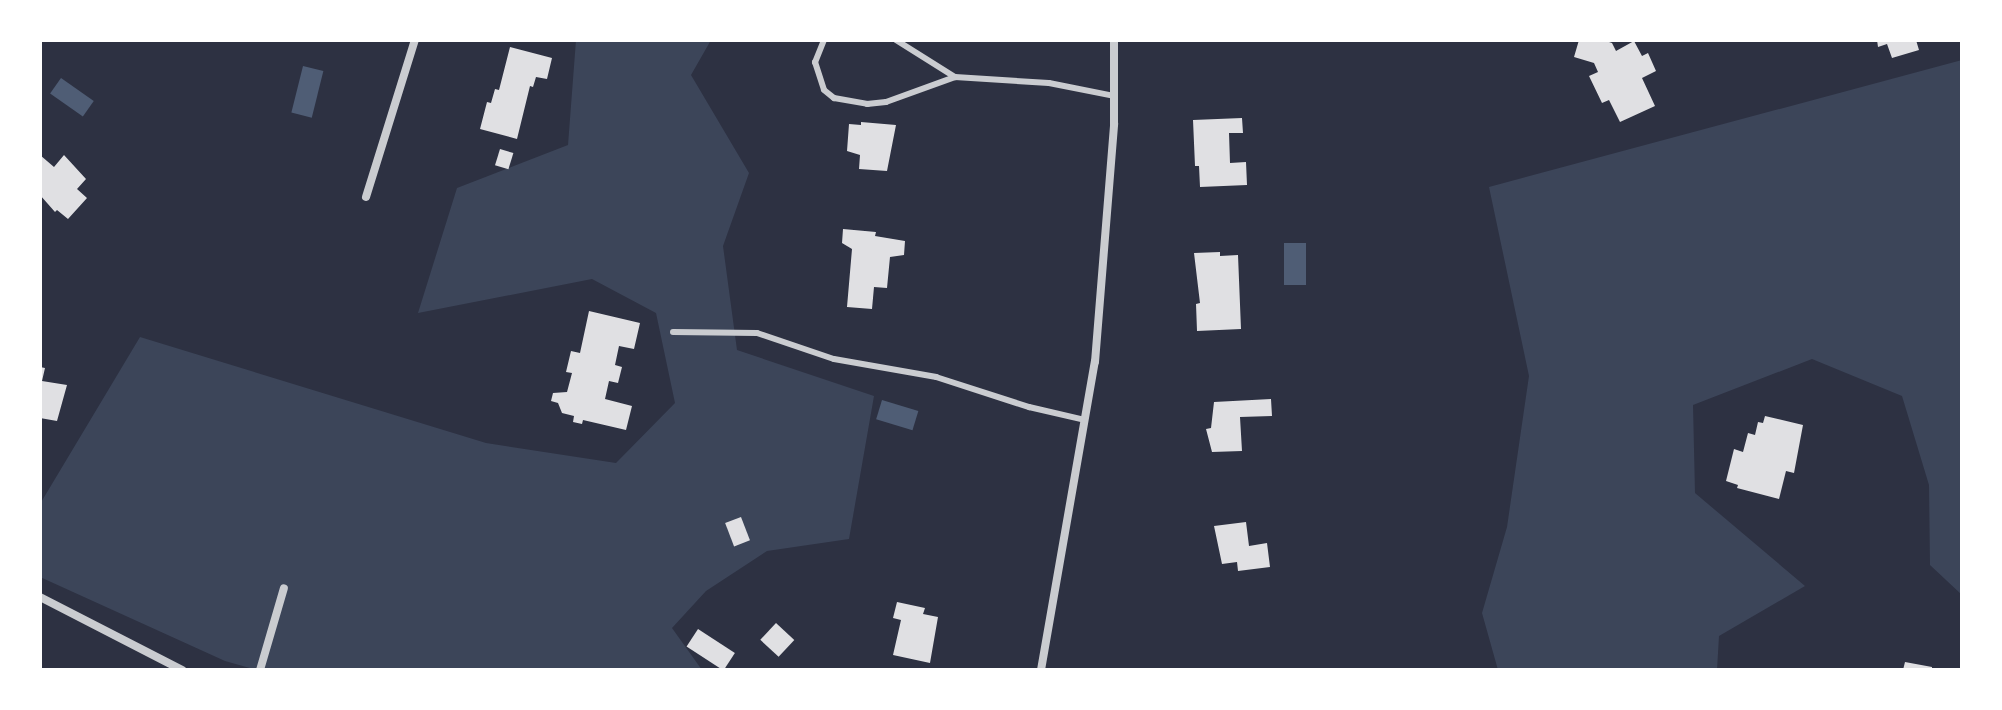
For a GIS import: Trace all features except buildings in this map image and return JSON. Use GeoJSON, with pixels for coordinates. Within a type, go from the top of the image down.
{"type":"FeatureCollection","features":[{"type":"Feature","properties":{"kind":"street"},"geometry":{"type":"LineString","coordinates":[[366,197],[415,40]]}},
{"type":"Feature","properties":{"kind":"street"},"geometry":{"type":"LineString","coordinates":[[1041,670],[1095,362],[1114,96],[1114,40]]}},
{"type":"Feature","properties":{"kind":"street"},"geometry":{"type":"LineString","coordinates":[[260,670],[284,588]]}},
{"type":"Feature","properties":{"kind":"street"},"geometry":{"type":"LineString","coordinates":[[40,597],[182,670]]}},
{"type":"Feature","properties":{"kind":"lane"},"geometry":{"type":"LineString","coordinates":[[824,40],[815,62],[817,75],[824,90],[834,98],[867,104],[886,102],[955,77],[1049,83],[1114,96]]}},
{"type":"Feature","properties":{"kind":"lane"},"geometry":{"type":"LineString","coordinates":[[896,40],[955,77]]}},
{"type":"Feature","properties":{"kind":"lane"},"geometry":{"type":"LineString","coordinates":[[673,332],[757,333],[806,351],[936,377],[1029,407],[1085,420]]}},
{"type":"Feature","properties":{"kind":"shaded area"},"geometry":{"type":"Polygon","coordinates":[[[576,40],[711,40],[691,75],[749,173],[723,246],[737,350],[874,396],[849,539],[767,551],[706,591],[672,628],[702,670],[257,670],[225,661],[40,577],[40,504],[140,337],[486,443],[616,463],[675,403],[656,313],[592,279],[418,313],[457,188],[568,145],[576,40]]]}},
{"type":"Feature","properties":{"kind":"shaded area"},"geometry":{"type":"Polygon","coordinates":[[[1962,60],[1962,595],[1930,565],[1929,485],[1902,396],[1812,359],[1693,405],[1695,493],[1805,586],[1719,636],[1717,670],[1498,670],[1482,613],[1507,527],[1529,376],[1489,187],[1962,60]]]}},
{"type":"Feature","properties":{"kind":"shaded area"},"geometry":{"type":"Polygon","coordinates":[[[303,66],[323,71],[312,118],[291,113],[303,66]]]}},
{"type":"Feature","properties":{"kind":"shaded area"},"geometry":{"type":"Polygon","coordinates":[[[61,78],[94,101],[83,117],[50,94],[61,78]]]}},
{"type":"Feature","properties":{"kind":"shaded area"},"geometry":{"type":"Polygon","coordinates":[[[1284,243],[1306,243],[1306,285],[1284,285],[1284,243]]]}},
{"type":"Feature","properties":{"kind":"shaded area"},"geometry":{"type":"Polygon","coordinates":[[[882,400],[918,411],[912,430],[876,419],[882,400]]]}}]}
